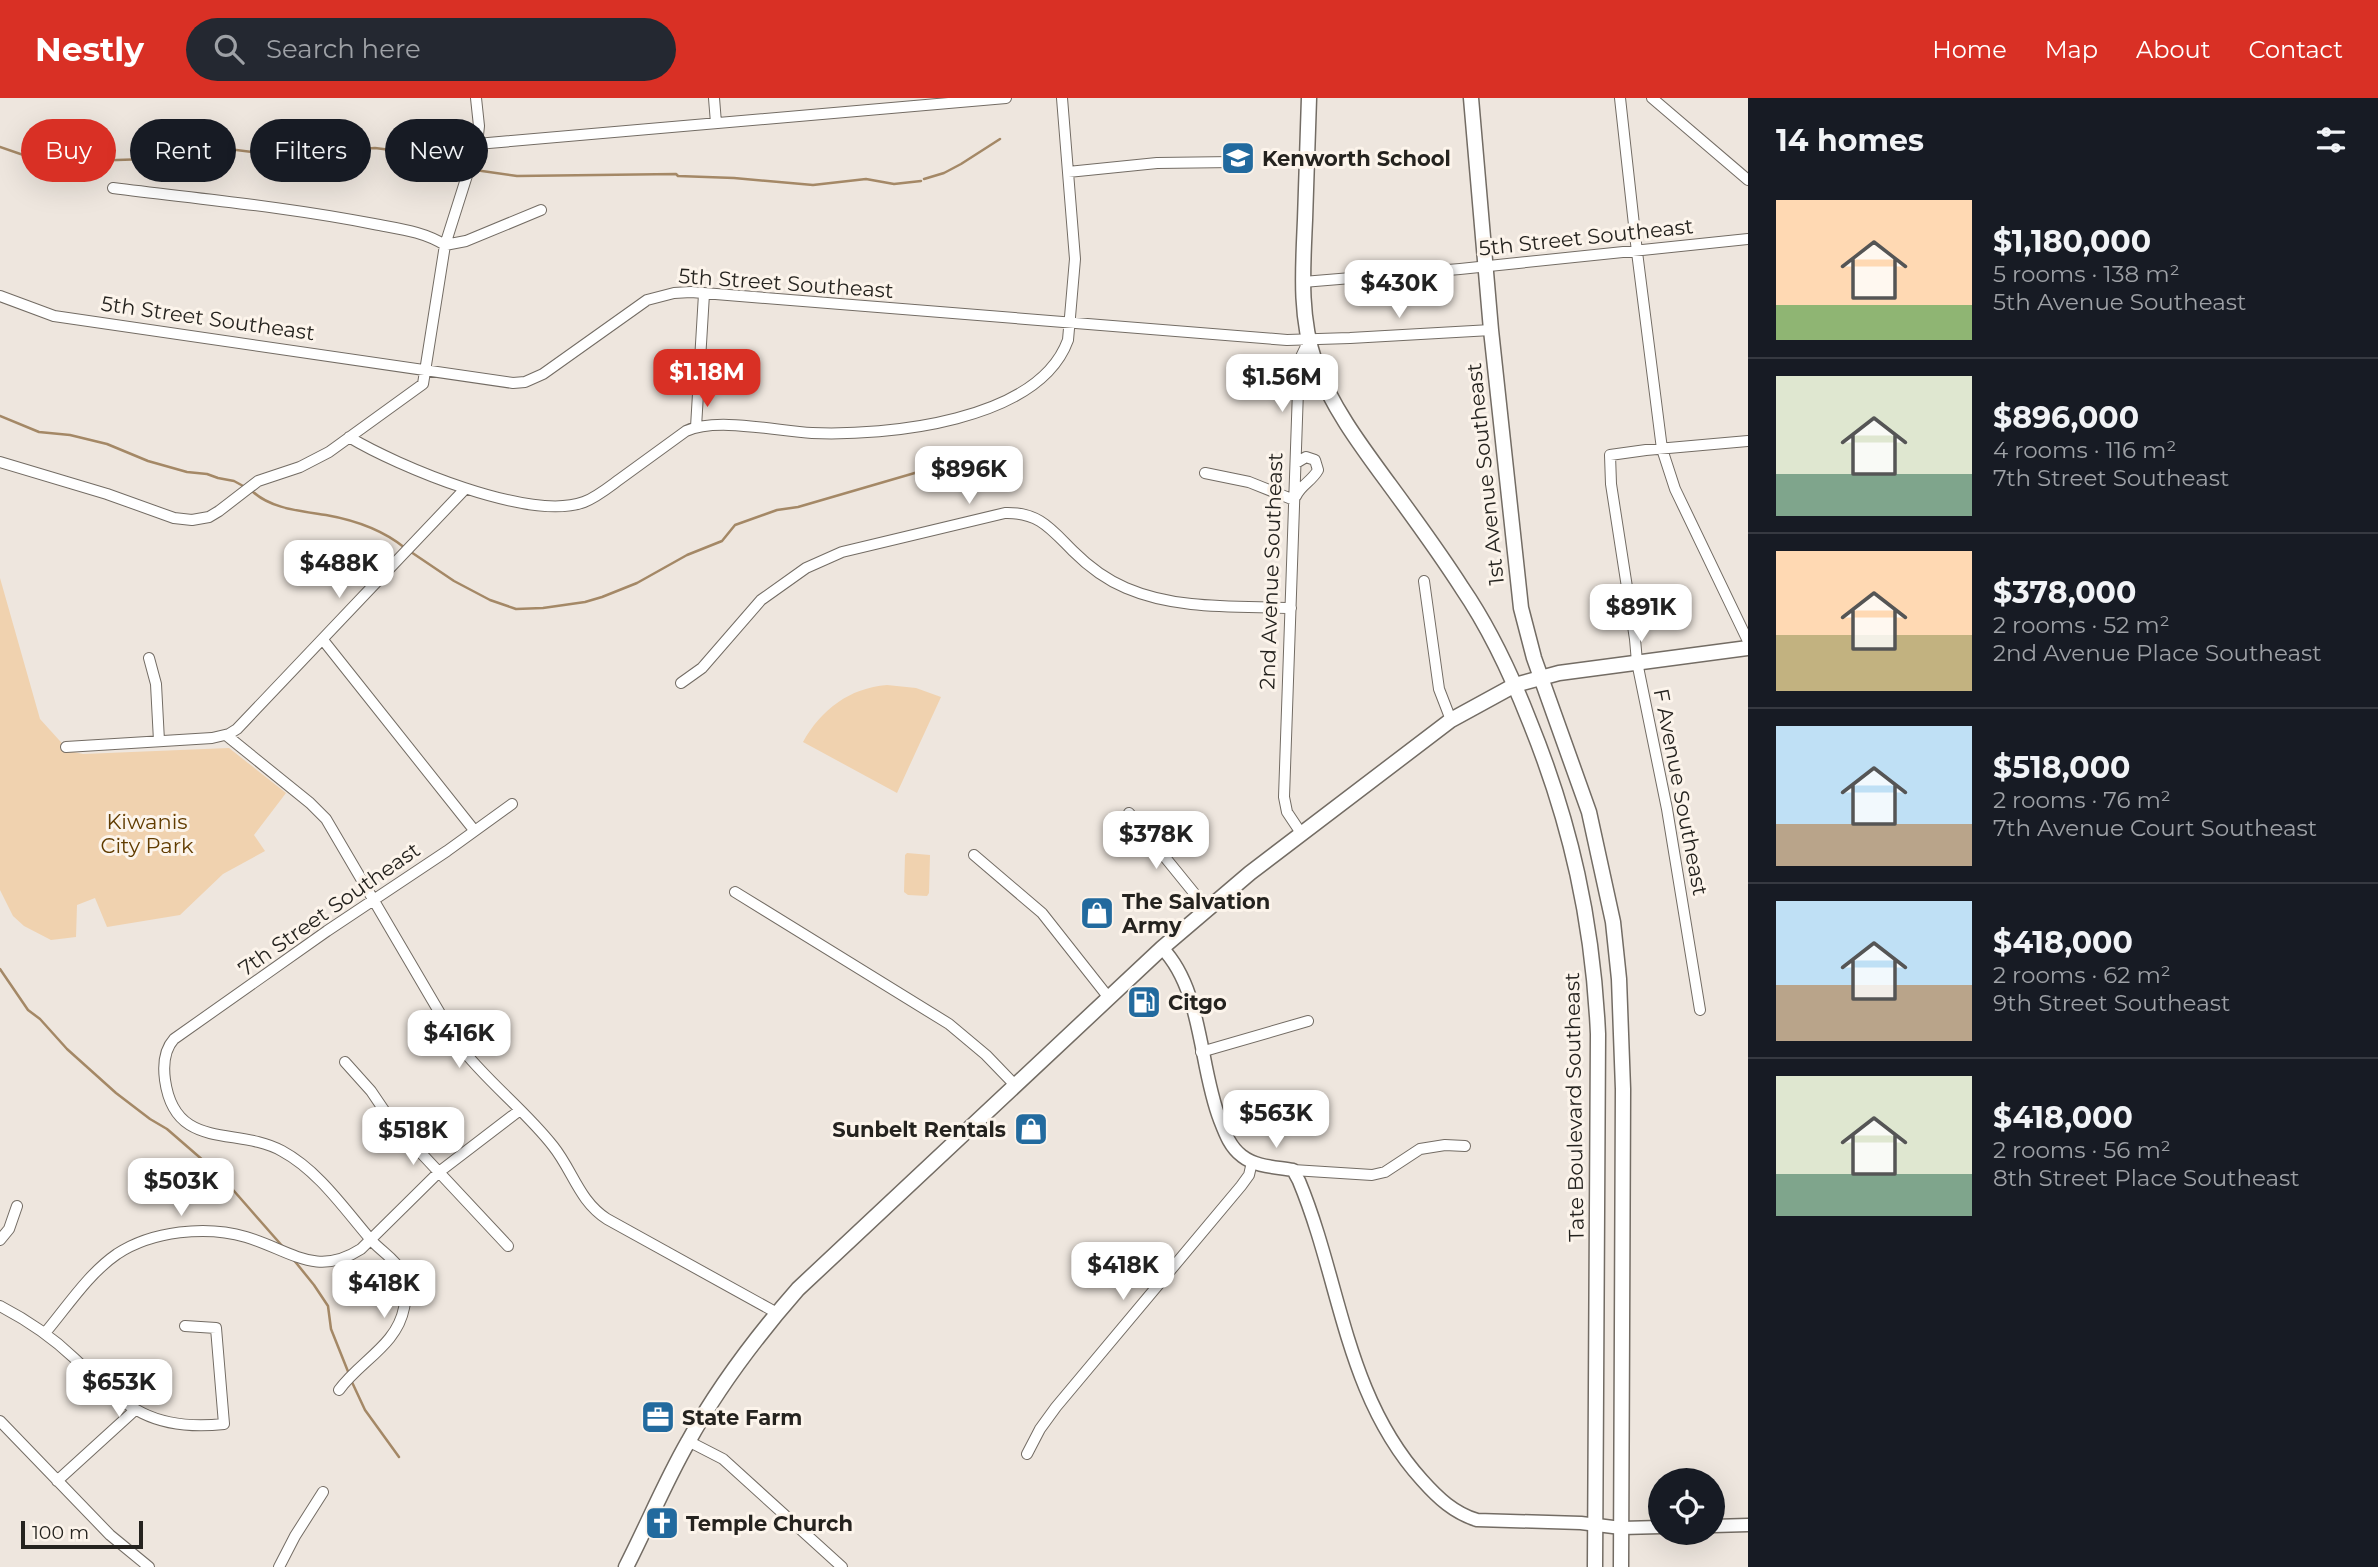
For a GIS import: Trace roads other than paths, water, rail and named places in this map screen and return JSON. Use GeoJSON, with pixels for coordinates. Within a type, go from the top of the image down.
{"type":"FeatureCollection","features":[{"type":"Feature","properties":{"kind":"main road","name":"2nd Avenue Southeast"},"geometry":{"type":"LineString","coordinates":[[1309,98],[1303,282],[1309,340]]}},
{"type":"Feature","properties":{"kind":"main road","name":"1st Avenue Southeast"},"geometry":{"type":"LineString","coordinates":[[1471,98],[1491,330],[1519,597],[1540,677]]}},
{"type":"Feature","properties":{"kind":"main road","name":"Tate Boulevard Southeast"},"geometry":{"type":"LineString","coordinates":[[1309,340],[1321,376],[1343,417],[1464,590],[1494,640],[1549,768],[1569,832],[1593,959],[1598,1034],[1595,1567]]}},
{"type":"Feature","properties":{"kind":"main road"},"geometry":{"type":"LineString","coordinates":[[626,1567],[688,1441],[739,1362],[777,1313],[820,1267],[1207,909],[1301,833],[1451,720],[1515,685],[1540,677],[1748,648]]}},
{"type":"Feature","properties":{"kind":"main road"},"geometry":{"type":"LineString","coordinates":[[1540,677],[1589,812],[1613,922],[1619,979],[1623,1075],[1621,1567]]}},
{"type":"Feature","properties":{"kind":"street"},"geometry":{"type":"LineString","coordinates":[[476,98],[478,119]]}},
{"type":"Feature","properties":{"kind":"street"},"geometry":{"type":"LineString","coordinates":[[714,98],[716,123]]}},
{"type":"Feature","properties":{"kind":"street"},"geometry":{"type":"LineString","coordinates":[[488,143],[1006,98]]}},
{"type":"Feature","properties":{"kind":"street"},"geometry":{"type":"LineString","coordinates":[[349,437],[366,447],[465,489],[528,503],[564,506],[580,504],[595,497],[696,426],[853,433],[909,428],[965,417],[1006,401],[1043,375],[1065,351],[1070,324],[1075,259],[1062,98]]}},
{"type":"Feature","properties":{"kind":"street"},"geometry":{"type":"LineString","coordinates":[[1620,98],[1662,449],[1675,489],[1748,641]]}},
{"type":"Feature","properties":{"kind":"street"},"geometry":{"type":"LineString","coordinates":[[1652,98],[1748,180]]}},
{"type":"Feature","properties":{"kind":"street"},"geometry":{"type":"LineString","coordinates":[[1068,172],[1157,163],[1234,162]]}},
{"type":"Feature","properties":{"kind":"street"},"geometry":{"type":"LineString","coordinates":[[0,462],[107,494],[174,518],[192,520],[209,517],[258,481],[310,462],[423,384],[445,245],[465,182]]}},
{"type":"Feature","properties":{"kind":"street"},"geometry":{"type":"LineString","coordinates":[[113,188],[344,218],[413,230],[433,237],[445,245],[466,241],[541,210]]}},
{"type":"Feature","properties":{"kind":"street","name":"5th Street Southeast"},"geometry":{"type":"LineString","coordinates":[[1303,282],[1485,267],[1748,239]]}},
{"type":"Feature","properties":{"kind":"street","name":"5th Street Southeast"},"geometry":{"type":"LineString","coordinates":[[0,296],[54,316],[513,383],[525,382],[542,374],[647,300],[674,293],[1309,340],[1491,330]]}},
{"type":"Feature","properties":{"kind":"street"},"geometry":{"type":"LineString","coordinates":[[696,426],[704,294]]}},
{"type":"Feature","properties":{"kind":"street","name":"2nd Avenue Southeast"},"geometry":{"type":"LineString","coordinates":[[1301,833],[1287,813],[1284,797],[1299,361],[1309,340]]}},
{"type":"Feature","properties":{"kind":"street"},"geometry":{"type":"LineString","coordinates":[[1662,449],[1748,441]]}},
{"type":"Feature","properties":{"kind":"street","name":"F Avenue Southeast"},"geometry":{"type":"LineString","coordinates":[[1662,449],[1610,455],[1611,484],[1637,662],[1667,809],[1700,1010]]}},
{"type":"Feature","properties":{"kind":"street"},"geometry":{"type":"LineString","coordinates":[[1205,473],[1249,482],[1294,500],[1299,489],[1313,478],[1318,470],[1315,460],[1306,457],[1296,463]]}},
{"type":"Feature","properties":{"kind":"street"},"geometry":{"type":"LineString","coordinates":[[66,747],[212,738],[237,729],[465,489]]}},
{"type":"Feature","properties":{"kind":"street"},"geometry":{"type":"LineString","coordinates":[[681,682],[702,668],[761,600],[806,568],[842,552],[1005,513],[1027,514],[1037,519],[1058,534],[1074,552],[1099,572],[1122,586],[1153,599],[1187,604],[1291,608]]}},
{"type":"Feature","properties":{"kind":"street"},"geometry":{"type":"LineString","coordinates":[[1424,582],[1439,688],[1451,720]]}},
{"type":"Feature","properties":{"kind":"street"},"geometry":{"type":"LineString","coordinates":[[323,640],[474,830]]}},
{"type":"Feature","properties":{"kind":"street"},"geometry":{"type":"LineString","coordinates":[[149,658],[156,684],[159,741]]}},
{"type":"Feature","properties":{"kind":"street"},"geometry":{"type":"LineString","coordinates":[[226,735],[321,812],[338,835],[458,1044],[555,1148],[581,1195],[599,1213],[777,1313]]}},
{"type":"Feature","properties":{"kind":"street","name":"7th Street Southeast"},"geometry":{"type":"LineString","coordinates":[[370,1240],[360,1225],[320,1182],[290,1156],[265,1143],[208,1134],[186,1121],[172,1103],[165,1080],[168,1046],[512,803]]}},
{"type":"Feature","properties":{"kind":"street"},"geometry":{"type":"LineString","coordinates":[[1129,813],[1207,909]]}},
{"type":"Feature","properties":{"kind":"street"},"geometry":{"type":"LineString","coordinates":[[974,855],[1015,887],[1042,913],[1110,998]]}},
{"type":"Feature","properties":{"kind":"street"},"geometry":{"type":"LineString","coordinates":[[735,892],[949,1024],[1017,1086]]}},
{"type":"Feature","properties":{"kind":"street"},"geometry":{"type":"LineString","coordinates":[[1162,948],[1180,972],[1222,1126],[1234,1149],[1252,1162],[1293,1170],[1372,1175],[1385,1172],[1420,1149],[1445,1145],[1465,1146]]}},
{"type":"Feature","properties":{"kind":"street"},"geometry":{"type":"LineString","coordinates":[[1201,1052],[1308,1021]]}},
{"type":"Feature","properties":{"kind":"street"},"geometry":{"type":"LineString","coordinates":[[345,1062],[371,1091],[392,1122],[508,1246]]}},
{"type":"Feature","properties":{"kind":"street"},"geometry":{"type":"LineString","coordinates":[[45,1333],[104,1264],[126,1249],[150,1239],[187,1232],[229,1233],[252,1239],[303,1260],[323,1263],[346,1258],[361,1249],[439,1172],[520,1110]]}},
{"type":"Feature","properties":{"kind":"street"},"geometry":{"type":"LineString","coordinates":[[1027,1454],[1056,1407],[1241,1186],[1249,1175],[1252,1162]]}},
{"type":"Feature","properties":{"kind":"street"},"geometry":{"type":"LineString","coordinates":[[1293,1170],[1304,1192],[1370,1402],[1390,1438],[1434,1494],[1466,1517],[1486,1522],[1648,1527]]}},
{"type":"Feature","properties":{"kind":"street"},"geometry":{"type":"LineString","coordinates":[[0,1240],[9,1229],[17,1206]]}},
{"type":"Feature","properties":{"kind":"street"},"geometry":{"type":"LineString","coordinates":[[340,1390],[354,1372],[390,1339],[400,1324],[404,1310],[406,1289],[401,1271],[370,1240]]}},
{"type":"Feature","properties":{"kind":"street"},"geometry":{"type":"LineString","coordinates":[[0,1306],[45,1333],[74,1357],[106,1390],[135,1410],[179,1424],[224,1424],[216,1328],[185,1326]]}},
{"type":"Feature","properties":{"kind":"street"},"geometry":{"type":"LineString","coordinates":[[57,1480],[135,1410]]}},
{"type":"Feature","properties":{"kind":"street"},"geometry":{"type":"LineString","coordinates":[[0,1421],[110,1535],[149,1567]]}},
{"type":"Feature","properties":{"kind":"street"},"geometry":{"type":"LineString","coordinates":[[688,1441],[723,1459],[842,1567]]}},
{"type":"Feature","properties":{"kind":"street"},"geometry":{"type":"LineString","coordinates":[[279,1567],[323,1492]]}},
{"type":"Feature","properties":{"kind":"street"},"geometry":{"type":"LineString","coordinates":[[1725,1526],[1748,1525]]}},
{"type":"Feature","properties":{"kind":"waterway"},"geometry":{"type":"LineString","coordinates":[[924,179],[944,173],[1000,139]]}},
{"type":"Feature","properties":{"kind":"waterway"},"geometry":{"type":"LineString","coordinates":[[0,147],[32,158],[57,162],[147,159],[205,146],[276,155],[375,148],[423,154],[461,168],[517,176],[676,174],[813,185],[866,179],[894,184],[921,181]]}},
{"type":"Feature","properties":{"kind":"waterway"},"geometry":{"type":"LineString","coordinates":[[0,416],[39,432],[70,435],[107,444],[148,461],[234,481],[245,487]]}},
{"type":"Feature","properties":{"kind":"waterway"},"geometry":{"type":"LineString","coordinates":[[411,552],[454,581],[490,600],[516,609],[585,602],[637,583],[687,555],[722,541],[735,525],[777,510],[798,507],[925,470]]}},
{"type":"Feature","properties":{"kind":"waterway"},"geometry":{"type":"LineString","coordinates":[[251,490],[276,505],[358,523],[387,536],[405,548]]}},
{"type":"Feature","properties":{"kind":"waterway"},"geometry":{"type":"LineString","coordinates":[[0,969],[28,1010],[40,1019],[67,1049],[116,1093],[167,1129],[220,1175],[284,1248]]}},
{"type":"Feature","properties":{"kind":"waterway"},"geometry":{"type":"LineString","coordinates":[[293,1259],[328,1306],[331,1329],[349,1374]]}},
{"type":"Feature","properties":{"kind":"waterway"},"geometry":{"type":"LineString","coordinates":[[351,1380],[365,1410],[399,1457]]}},
{"type":"Feature","properties":{"kind":"place","name":"Kenworth School"},"geometry":{"type":"Point","coordinates":[1238,158]}},
{"type":"Feature","properties":{"kind":"place","name":"The Salvation Army"},"geometry":{"type":"Point","coordinates":[1097,913]}},
{"type":"Feature","properties":{"kind":"place","name":"Citgo"},"geometry":{"type":"Point","coordinates":[1144,1002]}},
{"type":"Feature","properties":{"kind":"place","name":"Sunbelt Rentals"},"geometry":{"type":"Point","coordinates":[1031,1129]}},
{"type":"Feature","properties":{"kind":"place","name":"State Farm"},"geometry":{"type":"Point","coordinates":[658,1417]}},
{"type":"Feature","properties":{"kind":"place","name":"Temple Church"},"geometry":{"type":"Point","coordinates":[662,1523]}},
{"type":"Feature","properties":{"kind":"park label","name":"Kiwanis City Park"},"geometry":{"type":"Point","coordinates":[147,833]}}]}
